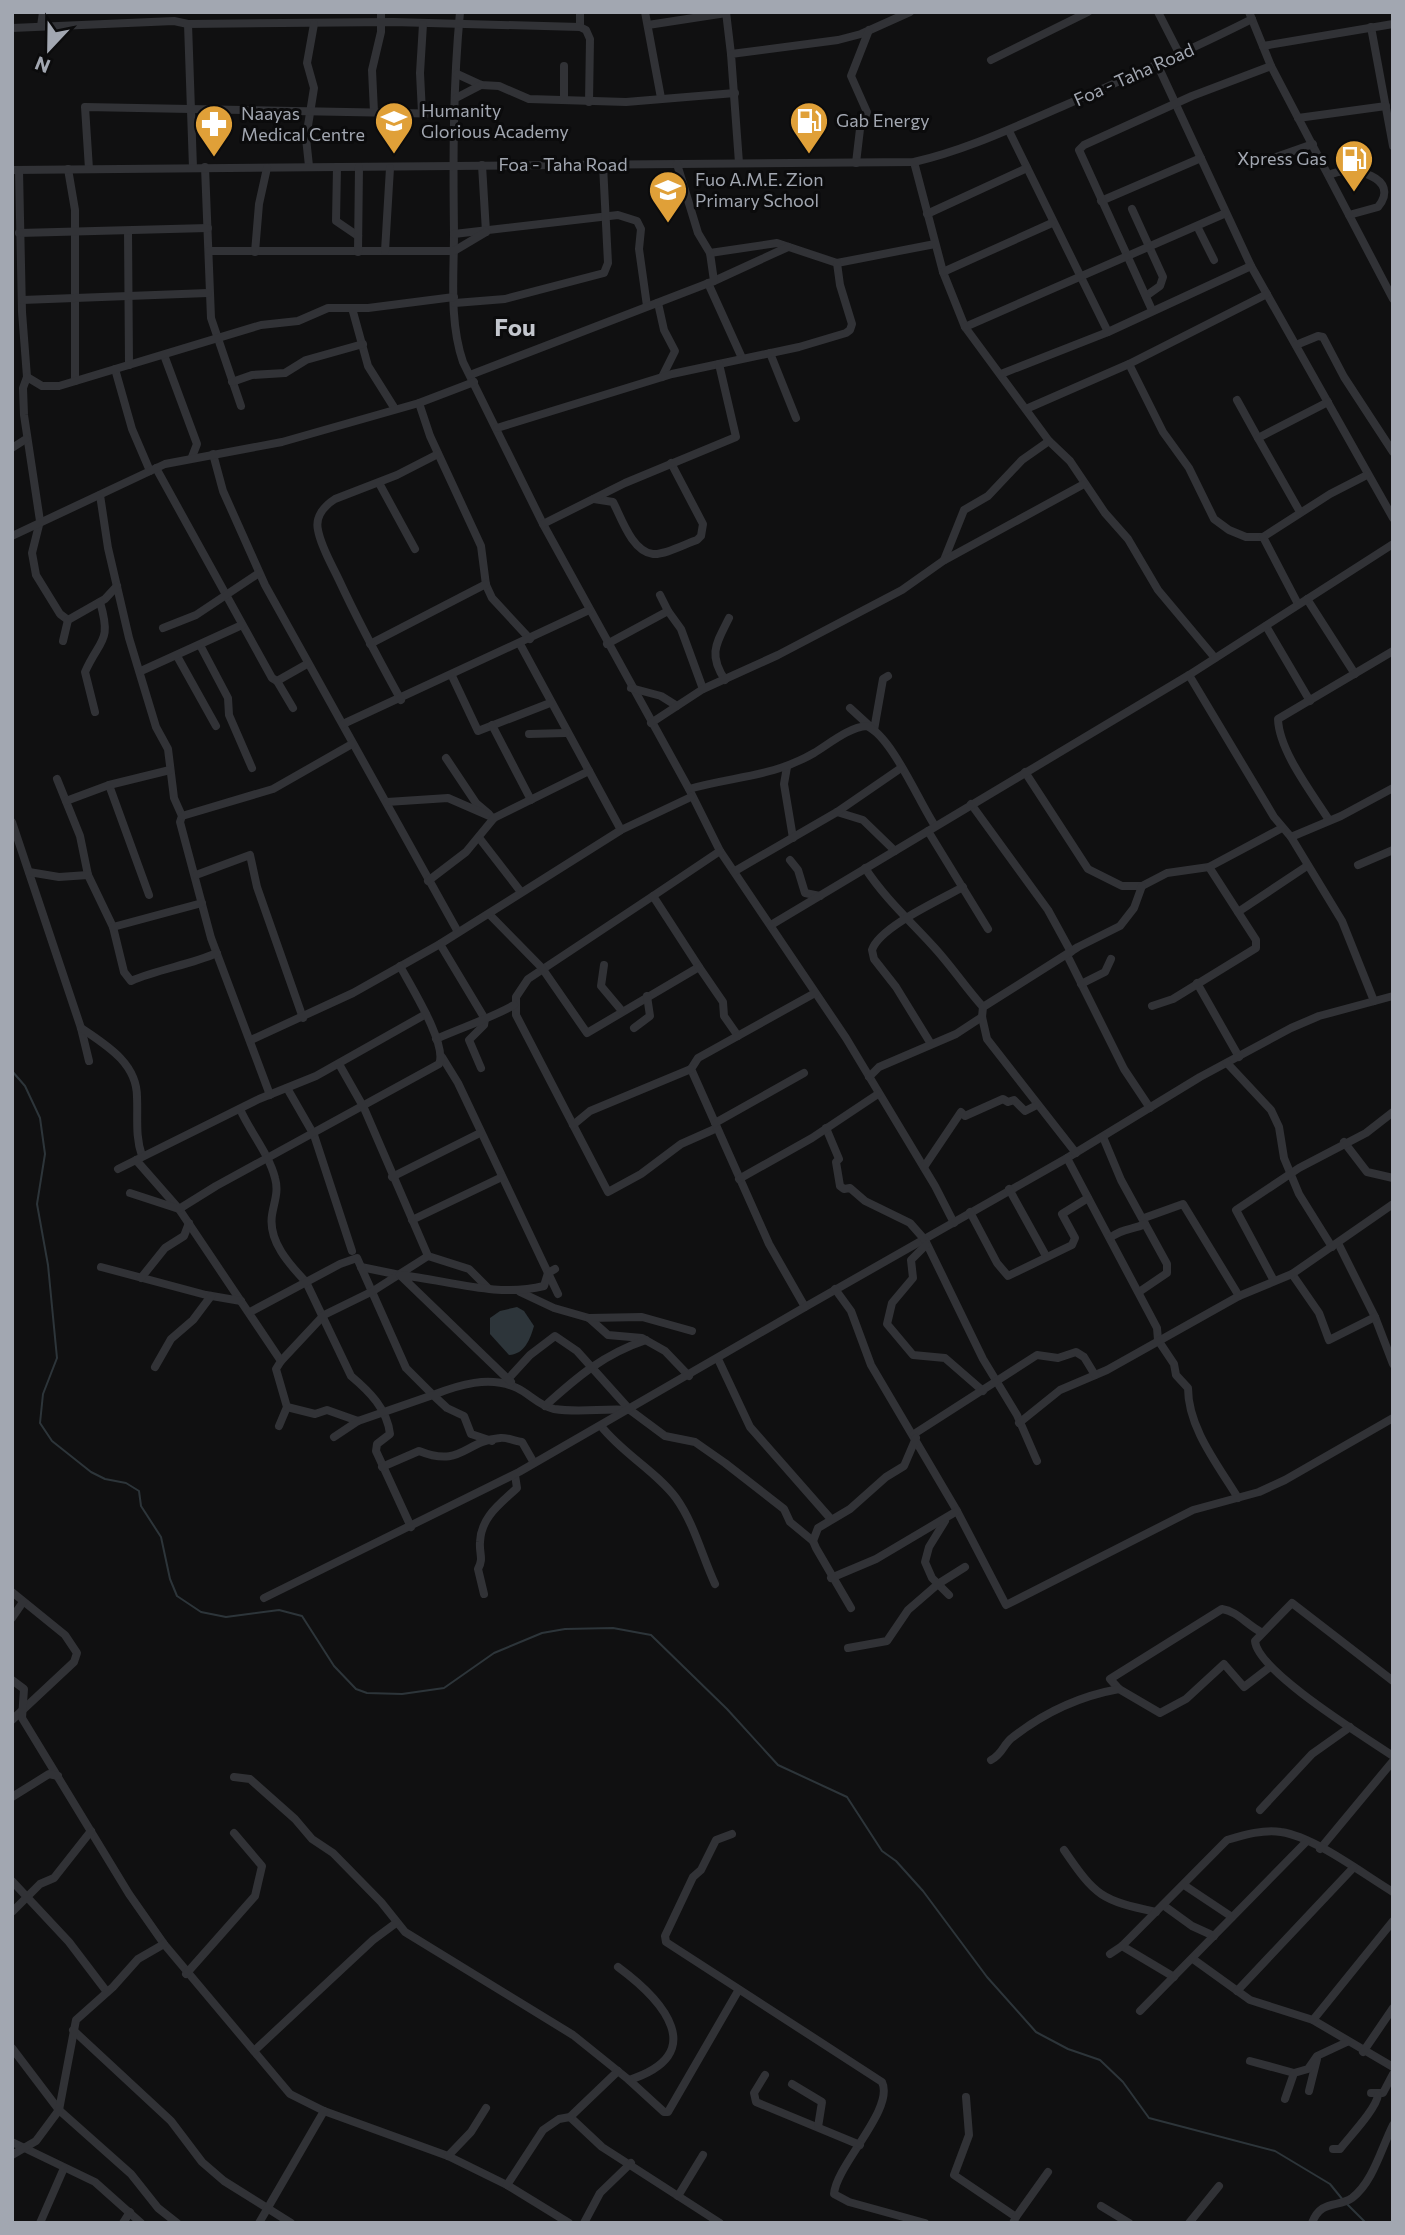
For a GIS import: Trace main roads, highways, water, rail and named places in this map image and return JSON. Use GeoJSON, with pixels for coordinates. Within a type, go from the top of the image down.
{"type":"FeatureCollection","features":[{"type":"Feature","properties":{"kind":"waterway"},"geometry":{"type":"LineString","coordinates":[[12,1071],[25,1086],[40,1118],[45,1154],[37,1204],[48,1265],[57,1358],[43,1394],[40,1423],[52,1441],[91,1472],[105,1479],[126,1483],[139,1491],[141,1506],[161,1537],[170,1579],[177,1596],[201,1612],[226,1617],[279,1610],[302,1616],[334,1666],[356,1689],[367,1693],[402,1694],[444,1688],[494,1653],[542,1633],[565,1629],[613,1628],[651,1635],[727,1709],[778,1765],[847,1797],[882,1851],[896,1861],[923,1891],[987,1977],[1036,2032],[1068,2049],[1100,2060],[1123,2082],[1149,2118],[1275,2151],[1330,2184],[1343,2200]]}},
{"type":"Feature","properties":{"kind":"waterway"},"geometry":{"type":"LineString","coordinates":[[1347,2204],[1366,2223]]}},
{"type":"Feature","properties":{"kind":"place","name":"Humanity Glorious Academy"},"geometry":{"type":"Point","coordinates":[394,155]}},
{"type":"Feature","properties":{"kind":"place","name":"Gab Energy"},"geometry":{"type":"Point","coordinates":[809,155]}},
{"type":"Feature","properties":{"kind":"place","name":"Naayas Medical Centre"},"geometry":{"type":"Point","coordinates":[214,158]}},
{"type":"Feature","properties":{"kind":"place","name":"Xpress Gas"},"geometry":{"type":"Point","coordinates":[1354,193]}},
{"type":"Feature","properties":{"kind":"place","name":"Fuo A.M.E. Zion Primary School"},"geometry":{"type":"Point","coordinates":[668,224]}},
{"type":"Feature","properties":{"kind":"district","name":"Fou"},"geometry":{"type":"Point","coordinates":[515,328]}}]}
